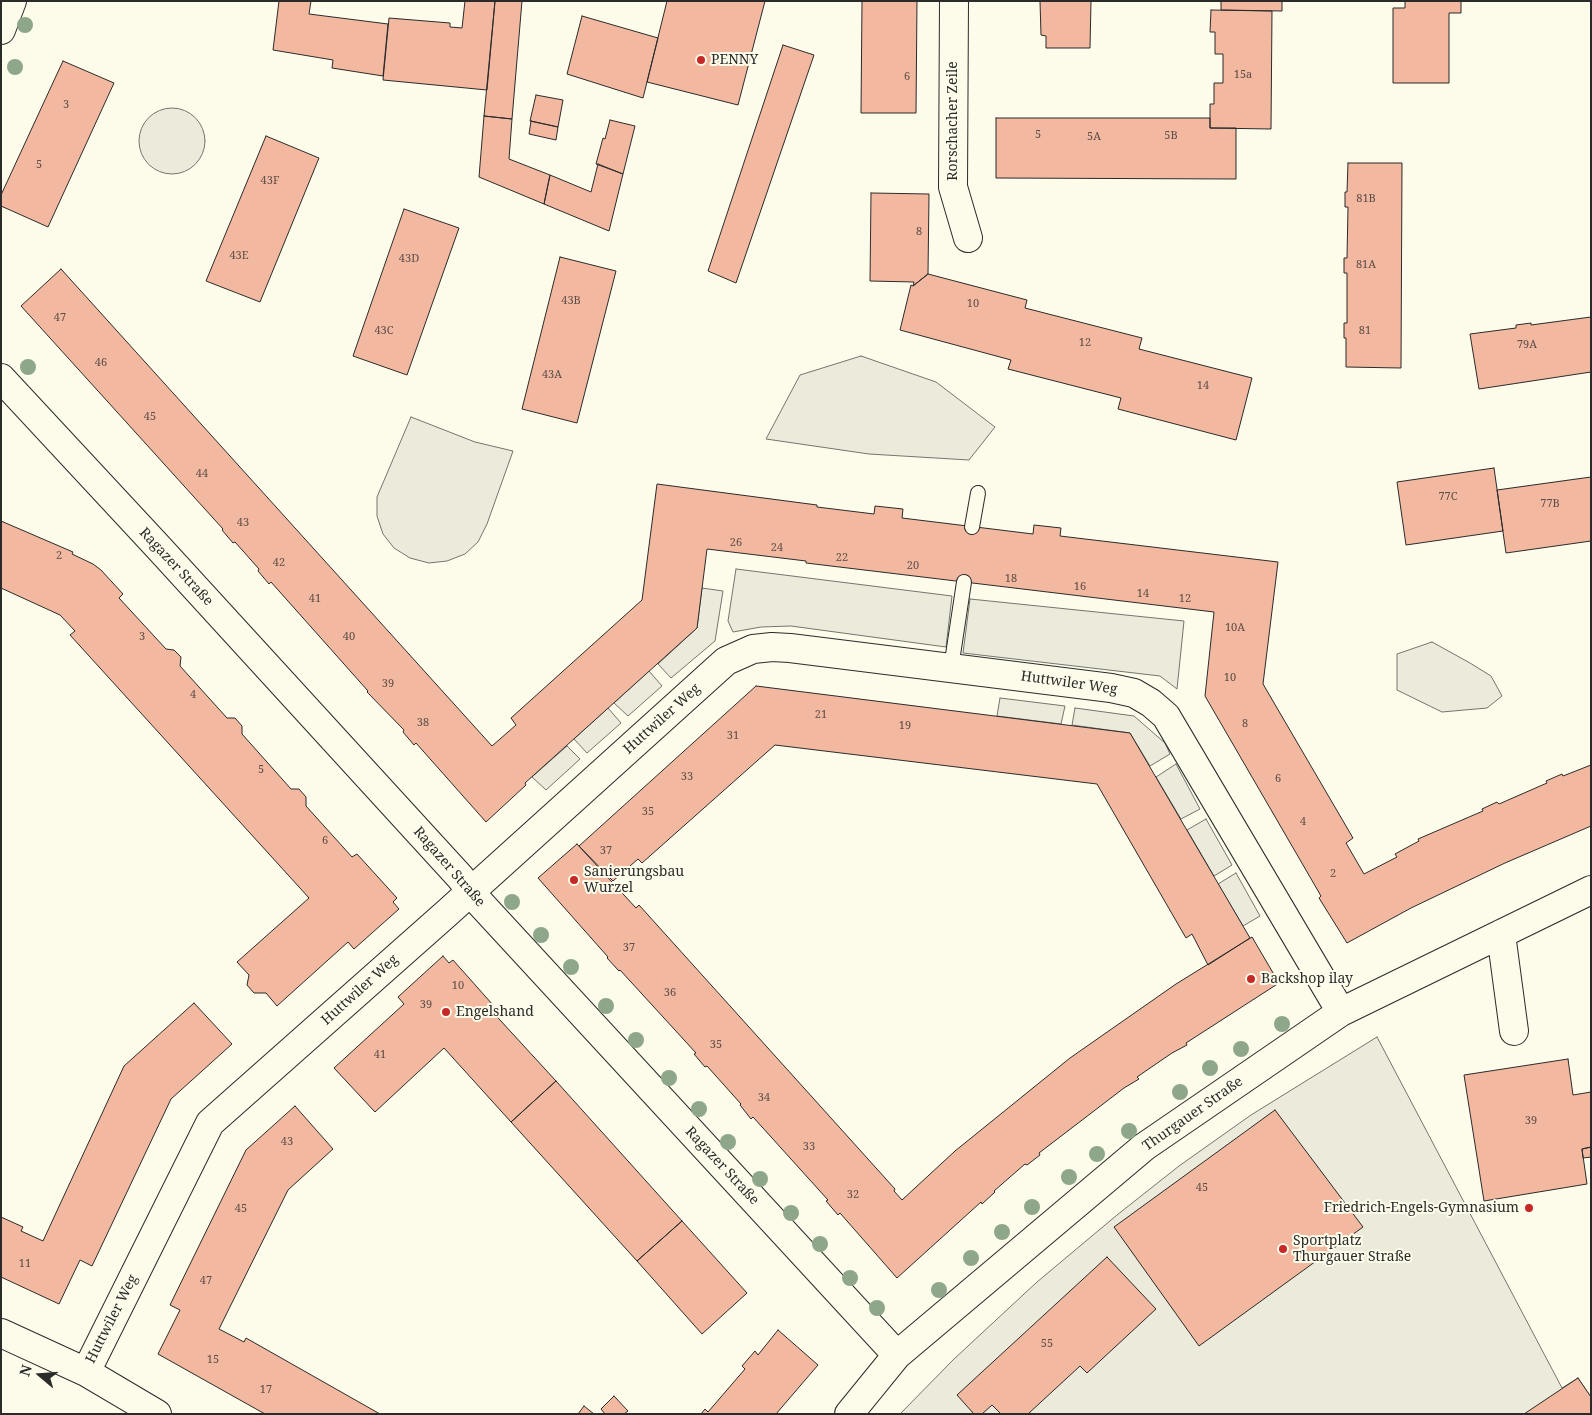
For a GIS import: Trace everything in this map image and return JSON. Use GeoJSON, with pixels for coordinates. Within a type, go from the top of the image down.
{"type":"FeatureCollection","features":[{"type":"Feature","properties":{"kind":"street"},"geometry":{"type":"LineString","coordinates":[[1,30],[12,1]]}},
{"type":"Feature","properties":{"kind":"street","name":"Rorschacher Zeile"},"geometry":{"type":"LineString","coordinates":[[954,1],[953,187],[968,238]]}},
{"type":"Feature","properties":{"kind":"street","name":"Ragazer Straße"},"geometry":{"type":"LineString","coordinates":[[1,378],[166,555],[470,891],[897,1355]]}},
{"type":"Feature","properties":{"kind":"street","name":"Huttwiler Weg"},"geometry":{"type":"LineString","coordinates":[[86,1372],[210,1123],[726,661],[753,649],[772,647],[1111,688],[1134,693],[1151,703],[1166,716],[1341,1012]]}},
{"type":"Feature","properties":{"kind":"street","name":"Thurgauer Straße"},"geometry":{"type":"LineString","coordinates":[[849,1414],[897,1355],[1144,1147],[1341,1012],[1591,890]]}},
{"type":"Feature","properties":{"kind":"street"},"geometry":{"type":"LineString","coordinates":[[1501,934],[1514,1031]]}},
{"type":"Feature","properties":{"kind":"street"},"geometry":{"type":"LineString","coordinates":[[1,1333],[86,1372],[158,1414]]}},
{"type":"Feature","properties":{"kind":"lane"},"geometry":{"type":"LineString","coordinates":[[972,527],[978,493]]}},
{"type":"Feature","properties":{"kind":"lane"},"geometry":{"type":"LineString","coordinates":[[951,668],[964,582]]}},
{"type":"Feature","properties":{"kind":"shaded area"},"geometry":{"type":"Polygon","coordinates":[[[172,108],[185,111],[195,118],[202,128],[205,141],[202,154],[195,164],[185,171],[172,174],[159,171],[149,164],[142,154],[139,141],[142,128],[149,118],[159,111],[172,108]]]}},
{"type":"Feature","properties":{"kind":"shaded area"},"geometry":{"type":"Polygon","coordinates":[[[861,356],[936,382],[995,427],[969,460],[869,454],[766,439],[800,375],[861,356]]]}},
{"type":"Feature","properties":{"kind":"shaded area"},"geometry":{"type":"Polygon","coordinates":[[[411,417],[475,442],[513,451],[487,524],[478,542],[465,554],[447,561],[429,563],[410,558],[394,548],[383,534],[377,516],[377,497],[411,417]]]}},
{"type":"Feature","properties":{"kind":"shaded area"},"geometry":{"type":"Polygon","coordinates":[[[736,569],[952,596],[946,647],[791,626],[761,627],[733,632],[728,621],[736,569]]]}},
{"type":"Feature","properties":{"kind":"shaded area"},"geometry":{"type":"Polygon","coordinates":[[[702,588],[723,591],[715,641],[671,678],[658,664],[697,628],[702,588]]]}},
{"type":"Feature","properties":{"kind":"shaded area"},"geometry":{"type":"Polygon","coordinates":[[[970,599],[1184,621],[1177,689],[1160,676],[963,653],[970,599]]]}},
{"type":"Feature","properties":{"kind":"shaded area"},"geometry":{"type":"Polygon","coordinates":[[[1432,642],[1491,676],[1502,696],[1487,708],[1442,712],[1397,690],[1397,654],[1432,642]]]}},
{"type":"Feature","properties":{"kind":"shaded area"},"geometry":{"type":"Polygon","coordinates":[[[649,671],[662,686],[628,716],[614,703],[649,671]]]}},
{"type":"Feature","properties":{"kind":"shaded area"},"geometry":{"type":"Polygon","coordinates":[[[1000,698],[1065,706],[1061,724],[997,716],[1000,698]]]}},
{"type":"Feature","properties":{"kind":"shaded area"},"geometry":{"type":"Polygon","coordinates":[[[608,708],[621,723],[587,753],[574,739],[608,708]]]}},
{"type":"Feature","properties":{"kind":"shaded area"},"geometry":{"type":"Polygon","coordinates":[[[1075,708],[1134,716],[1165,743],[1170,754],[1150,766],[1130,733],[1072,725],[1075,708]]]}},
{"type":"Feature","properties":{"kind":"shaded area"},"geometry":{"type":"Polygon","coordinates":[[[567,746],[580,759],[546,790],[532,777],[567,746]]]}},
{"type":"Feature","properties":{"kind":"shaded area"},"geometry":{"type":"Polygon","coordinates":[[[1176,764],[1200,809],[1181,819],[1156,777],[1176,764]]]}},
{"type":"Feature","properties":{"kind":"shaded area"},"geometry":{"type":"Polygon","coordinates":[[[1206,819],[1232,865],[1214,876],[1187,830],[1206,819]]]}},
{"type":"Feature","properties":{"kind":"shaded area"},"geometry":{"type":"Polygon","coordinates":[[[1236,873],[1260,916],[1243,926],[1218,884],[1236,873]]]}},
{"type":"Feature","properties":{"kind":"shaded area","name":"Sportplatz Thurgauer Straße"},"geometry":{"type":"Polygon","coordinates":[[[1377,1037],[1562,1388],[1578,1378],[1591,1397],[1591,1414],[900,1414],[954,1359],[1037,1282],[1117,1215],[1179,1166],[1251,1115],[1377,1037]]]}},
{"type":"Feature","properties":{"kind":"building"},"geometry":{"type":"Polygon","coordinates":[[[279,1],[311,1],[309,14],[388,24],[383,76],[332,68],[333,60],[273,50],[279,1]]]}},
{"type":"Feature","properties":{"kind":"building"},"geometry":{"type":"Polygon","coordinates":[[[465,1],[495,1],[487,90],[383,80],[389,18],[450,23],[450,27],[462,28],[465,1]]]}},
{"type":"Feature","properties":{"kind":"building"},"geometry":{"type":"Polygon","coordinates":[[[495,1],[522,1],[512,119],[484,116],[495,1]]]}},
{"type":"Feature","properties":{"kind":"building","name":"PENNY"},"geometry":{"type":"Polygon","coordinates":[[[667,1],[765,1],[738,105],[647,82],[667,1]]]}},
{"type":"Feature","properties":{"kind":"building"},"geometry":{"type":"Polygon","coordinates":[[[862,1],[917,1],[916,113],[861,113],[862,1]]]}},
{"type":"Feature","properties":{"kind":"building"},"geometry":{"type":"Polygon","coordinates":[[[1040,1],[1091,1],[1090,48],[1046,48],[1046,36],[1041,35],[1040,1]]]}},
{"type":"Feature","properties":{"kind":"building"},"geometry":{"type":"Polygon","coordinates":[[[1221,1],[1282,1],[1282,11],[1221,10],[1221,1]]]}},
{"type":"Feature","properties":{"kind":"building"},"geometry":{"type":"Polygon","coordinates":[[[1405,1],[1461,1],[1461,13],[1449,13],[1449,83],[1393,83],[1393,8],[1405,8],[1405,1]]]}},
{"type":"Feature","properties":{"kind":"building"},"geometry":{"type":"Polygon","coordinates":[[[1211,10],[1272,11],[1271,129],[1210,128],[1210,104],[1214,104],[1214,83],[1223,83],[1223,54],[1215,54],[1215,32],[1210,32],[1211,10]]]}},
{"type":"Feature","properties":{"kind":"building"},"geometry":{"type":"Polygon","coordinates":[[[582,16],[658,38],[643,98],[567,74],[582,16]]]}},
{"type":"Feature","properties":{"kind":"building"},"geometry":{"type":"Polygon","coordinates":[[[783,45],[814,55],[736,283],[708,271],[783,45]]]}},
{"type":"Feature","properties":{"kind":"building"},"geometry":{"type":"Polygon","coordinates":[[[63,61],[114,83],[48,227],[1,206],[1,195],[63,61]]]}},
{"type":"Feature","properties":{"kind":"building"},"geometry":{"type":"Polygon","coordinates":[[[536,95],[563,100],[558,127],[530,121],[536,95]]]}},
{"type":"Feature","properties":{"kind":"building"},"geometry":{"type":"Polygon","coordinates":[[[484,116],[512,119],[509,159],[550,175],[544,204],[479,177],[484,116]]]}},
{"type":"Feature","properties":{"kind":"building"},"geometry":{"type":"Polygon","coordinates":[[[996,118],[1210,118],[1210,128],[1236,128],[1236,179],[996,178],[996,118]]]}},
{"type":"Feature","properties":{"kind":"building"},"geometry":{"type":"Polygon","coordinates":[[[610,120],[635,126],[623,174],[596,164],[610,120]]]}},
{"type":"Feature","properties":{"kind":"building"},"geometry":{"type":"Polygon","coordinates":[[[531,121],[558,127],[556,140],[529,134],[531,121]]]}},
{"type":"Feature","properties":{"kind":"building"},"geometry":{"type":"Polygon","coordinates":[[[266,136],[319,158],[260,302],[206,281],[266,136]]]}},
{"type":"Feature","properties":{"kind":"building"},"geometry":{"type":"Polygon","coordinates":[[[1348,163],[1402,163],[1401,368],[1346,367],[1344,323],[1347,323],[1347,273],[1344,273],[1344,258],[1347,258],[1348,207],[1345,207],[1345,192],[1347,192],[1348,163]]]}},
{"type":"Feature","properties":{"kind":"building"},"geometry":{"type":"Polygon","coordinates":[[[598,164],[623,174],[609,231],[544,204],[550,175],[591,192],[598,164]]]}},
{"type":"Feature","properties":{"kind":"building"},"geometry":{"type":"Polygon","coordinates":[[[871,193],[929,194],[928,274],[913,286],[914,282],[870,281],[871,193]]]}},
{"type":"Feature","properties":{"kind":"building"},"geometry":{"type":"Polygon","coordinates":[[[404,209],[459,228],[407,375],[353,356],[404,209]]]}},
{"type":"Feature","properties":{"kind":"building"},"geometry":{"type":"Polygon","coordinates":[[[560,257],[616,271],[577,423],[522,409],[560,257]]]}},
{"type":"Feature","properties":{"kind":"building"},"geometry":{"type":"Polygon","coordinates":[[[61,269],[492,746],[516,725],[511,718],[642,600],[657,484],[874,514],[875,506],[903,509],[902,518],[1033,534],[1034,525],[1061,528],[1060,536],[1278,562],[1263,684],[1353,838],[1346,843],[1364,874],[1397,857],[1395,854],[1419,841],[1418,839],[1483,811],[1482,809],[1497,802],[1499,804],[1547,783],[1546,781],[1562,774],[1563,776],[1591,765],[1591,826],[1505,863],[1411,908],[1347,943],[1319,898],[1321,896],[1205,696],[1214,612],[806,563],[806,561],[707,549],[697,628],[525,783],[526,785],[486,822],[416,743],[414,745],[403,732],[404,730],[367,692],[271,582],[269,584],[258,571],[259,569],[235,542],[233,543],[223,529],[21,306],[61,269]]]}},
{"type":"Feature","properties":{"kind":"building"},"geometry":{"type":"Polygon","coordinates":[[[928,274],[1027,300],[1025,308],[1142,338],[1139,349],[1252,378],[1236,440],[1118,409],[1121,398],[1008,369],[1011,360],[900,330],[911,285],[913,286],[928,274]]]}},
{"type":"Feature","properties":{"kind":"building"},"geometry":{"type":"Polygon","coordinates":[[[1591,317],[1591,372],[1479,389],[1470,334],[1516,328],[1516,325],[1531,323],[1531,325],[1591,317]]]}},
{"type":"Feature","properties":{"kind":"building"},"geometry":{"type":"Polygon","coordinates":[[[1494,468],[1503,531],[1406,545],[1397,482],[1494,468]]]}},
{"type":"Feature","properties":{"kind":"building"},"geometry":{"type":"Polygon","coordinates":[[[1591,477],[1591,541],[1506,553],[1497,490],[1591,477]]]}},
{"type":"Feature","properties":{"kind":"building"},"geometry":{"type":"Polygon","coordinates":[[[1,521],[73,552],[72,554],[101,570],[123,594],[119,598],[166,649],[174,650],[181,657],[180,666],[227,718],[235,718],[242,726],[242,734],[291,789],[299,789],[306,797],[306,806],[352,857],[357,854],[397,898],[393,902],[399,909],[354,949],[348,942],[277,1006],[266,993],[254,993],[247,985],[249,975],[237,962],[309,898],[70,635],[75,631],[60,615],[1,588],[1,521]]]}},
{"type":"Feature","properties":{"kind":"building"},"geometry":{"type":"Polygon","coordinates":[[[756,686],[1130,733],[1250,938],[1208,965],[1192,934],[1186,938],[1097,784],[775,745],[642,863],[638,859],[613,881],[579,846],[756,686]]]}},
{"type":"Feature","properties":{"kind":"building"},"geometry":{"type":"Polygon","coordinates":[[[577,844],[636,908],[639,905],[895,1189],[894,1191],[902,1200],[955,1151],[1070,1058],[1176,984],[1252,937],[1279,983],[1137,1077],[1139,1079],[1124,1088],[1039,1153],[1040,1155],[1027,1165],[1025,1164],[897,1278],[840,1213],[838,1215],[826,1201],[828,1200],[753,1117],[751,1119],[741,1104],[694,1054],[696,1053],[607,958],[538,878],[577,844]]]}},
{"type":"Feature","properties":{"kind":"building"},"geometry":{"type":"Polygon","coordinates":[[[443,956],[449,963],[453,960],[493,1005],[489,1008],[556,1081],[511,1122],[444,1048],[375,1112],[334,1068],[404,1004],[398,997],[443,956]]]}},
{"type":"Feature","properties":{"kind":"building"},"geometry":{"type":"Polygon","coordinates":[[[194,1003],[232,1044],[171,1099],[92,1266],[80,1260],[59,1304],[1,1277],[1,1217],[23,1227],[21,1231],[43,1241],[124,1066],[194,1003]]]}},
{"type":"Feature","properties":{"kind":"building"},"geometry":{"type":"Polygon","coordinates":[[[1568,1059],[1573,1095],[1591,1092],[1591,1147],[1582,1149],[1587,1184],[1484,1201],[1464,1075],[1568,1059]]]}},
{"type":"Feature","properties":{"kind":"building"},"geometry":{"type":"Polygon","coordinates":[[[556,1081],[682,1221],[637,1261],[511,1122],[556,1081]]]}},
{"type":"Feature","properties":{"kind":"building"},"geometry":{"type":"Polygon","coordinates":[[[295,1106],[333,1149],[288,1190],[219,1329],[244,1342],[246,1338],[380,1414],[265,1414],[158,1354],[180,1310],[170,1305],[246,1150],[295,1106]]]}},
{"type":"Feature","properties":{"kind":"building"},"geometry":{"type":"Polygon","coordinates":[[[1275,1110],[1363,1227],[1199,1346],[1114,1227],[1275,1110]]]}},
{"type":"Feature","properties":{"kind":"building"},"geometry":{"type":"Polygon","coordinates":[[[1591,1147],[1591,1157],[1583,1158],[1582,1149],[1591,1147]]]}},
{"type":"Feature","properties":{"kind":"building"},"geometry":{"type":"Polygon","coordinates":[[[682,1221],[747,1293],[702,1334],[637,1261],[682,1221]]]}},
{"type":"Feature","properties":{"kind":"building"},"geometry":{"type":"Polygon","coordinates":[[[1107,1257],[1156,1309],[1087,1373],[1080,1366],[1028,1414],[1001,1414],[992,1405],[982,1414],[974,1414],[957,1395],[1107,1257]]]}},
{"type":"Feature","properties":{"kind":"building"},"geometry":{"type":"Polygon","coordinates":[[[778,1330],[818,1365],[776,1414],[701,1414],[705,1409],[708,1412],[745,1369],[742,1366],[755,1351],[758,1355],[778,1330]]]}},
{"type":"Feature","properties":{"kind":"building"},"geometry":{"type":"Polygon","coordinates":[[[1578,1378],[1591,1397],[1591,1414],[1524,1414],[1578,1378]]]}},
{"type":"Feature","properties":{"kind":"building"},"geometry":{"type":"Polygon","coordinates":[[[614,1396],[628,1411],[624,1414],[605,1414],[601,1409],[614,1396]]]}},
{"type":"Feature","properties":{"kind":"building"},"geometry":{"type":"Polygon","coordinates":[[[584,1406],[594,1414],[578,1414],[584,1406]]]}},
{"type":"Feature","properties":{"kind":"place","name":"PENNY"},"geometry":{"type":"Point","coordinates":[701,60]}},
{"type":"Feature","properties":{"kind":"place","name":"Sanierungsbau Wurzel"},"geometry":{"type":"Point","coordinates":[574,880]}},
{"type":"Feature","properties":{"kind":"place","name":"Backshop ilay"},"geometry":{"type":"Point","coordinates":[1251,979]}},
{"type":"Feature","properties":{"kind":"place","name":"Engelshand"},"geometry":{"type":"Point","coordinates":[446,1012]}},
{"type":"Feature","properties":{"kind":"place","name":"Friedrich-Engels-Gymnasium"},"geometry":{"type":"Point","coordinates":[1529,1208]}},
{"type":"Feature","properties":{"kind":"place","name":"Sportplatz Thurgauer Straße"},"geometry":{"type":"Point","coordinates":[1283,1249]}}]}
